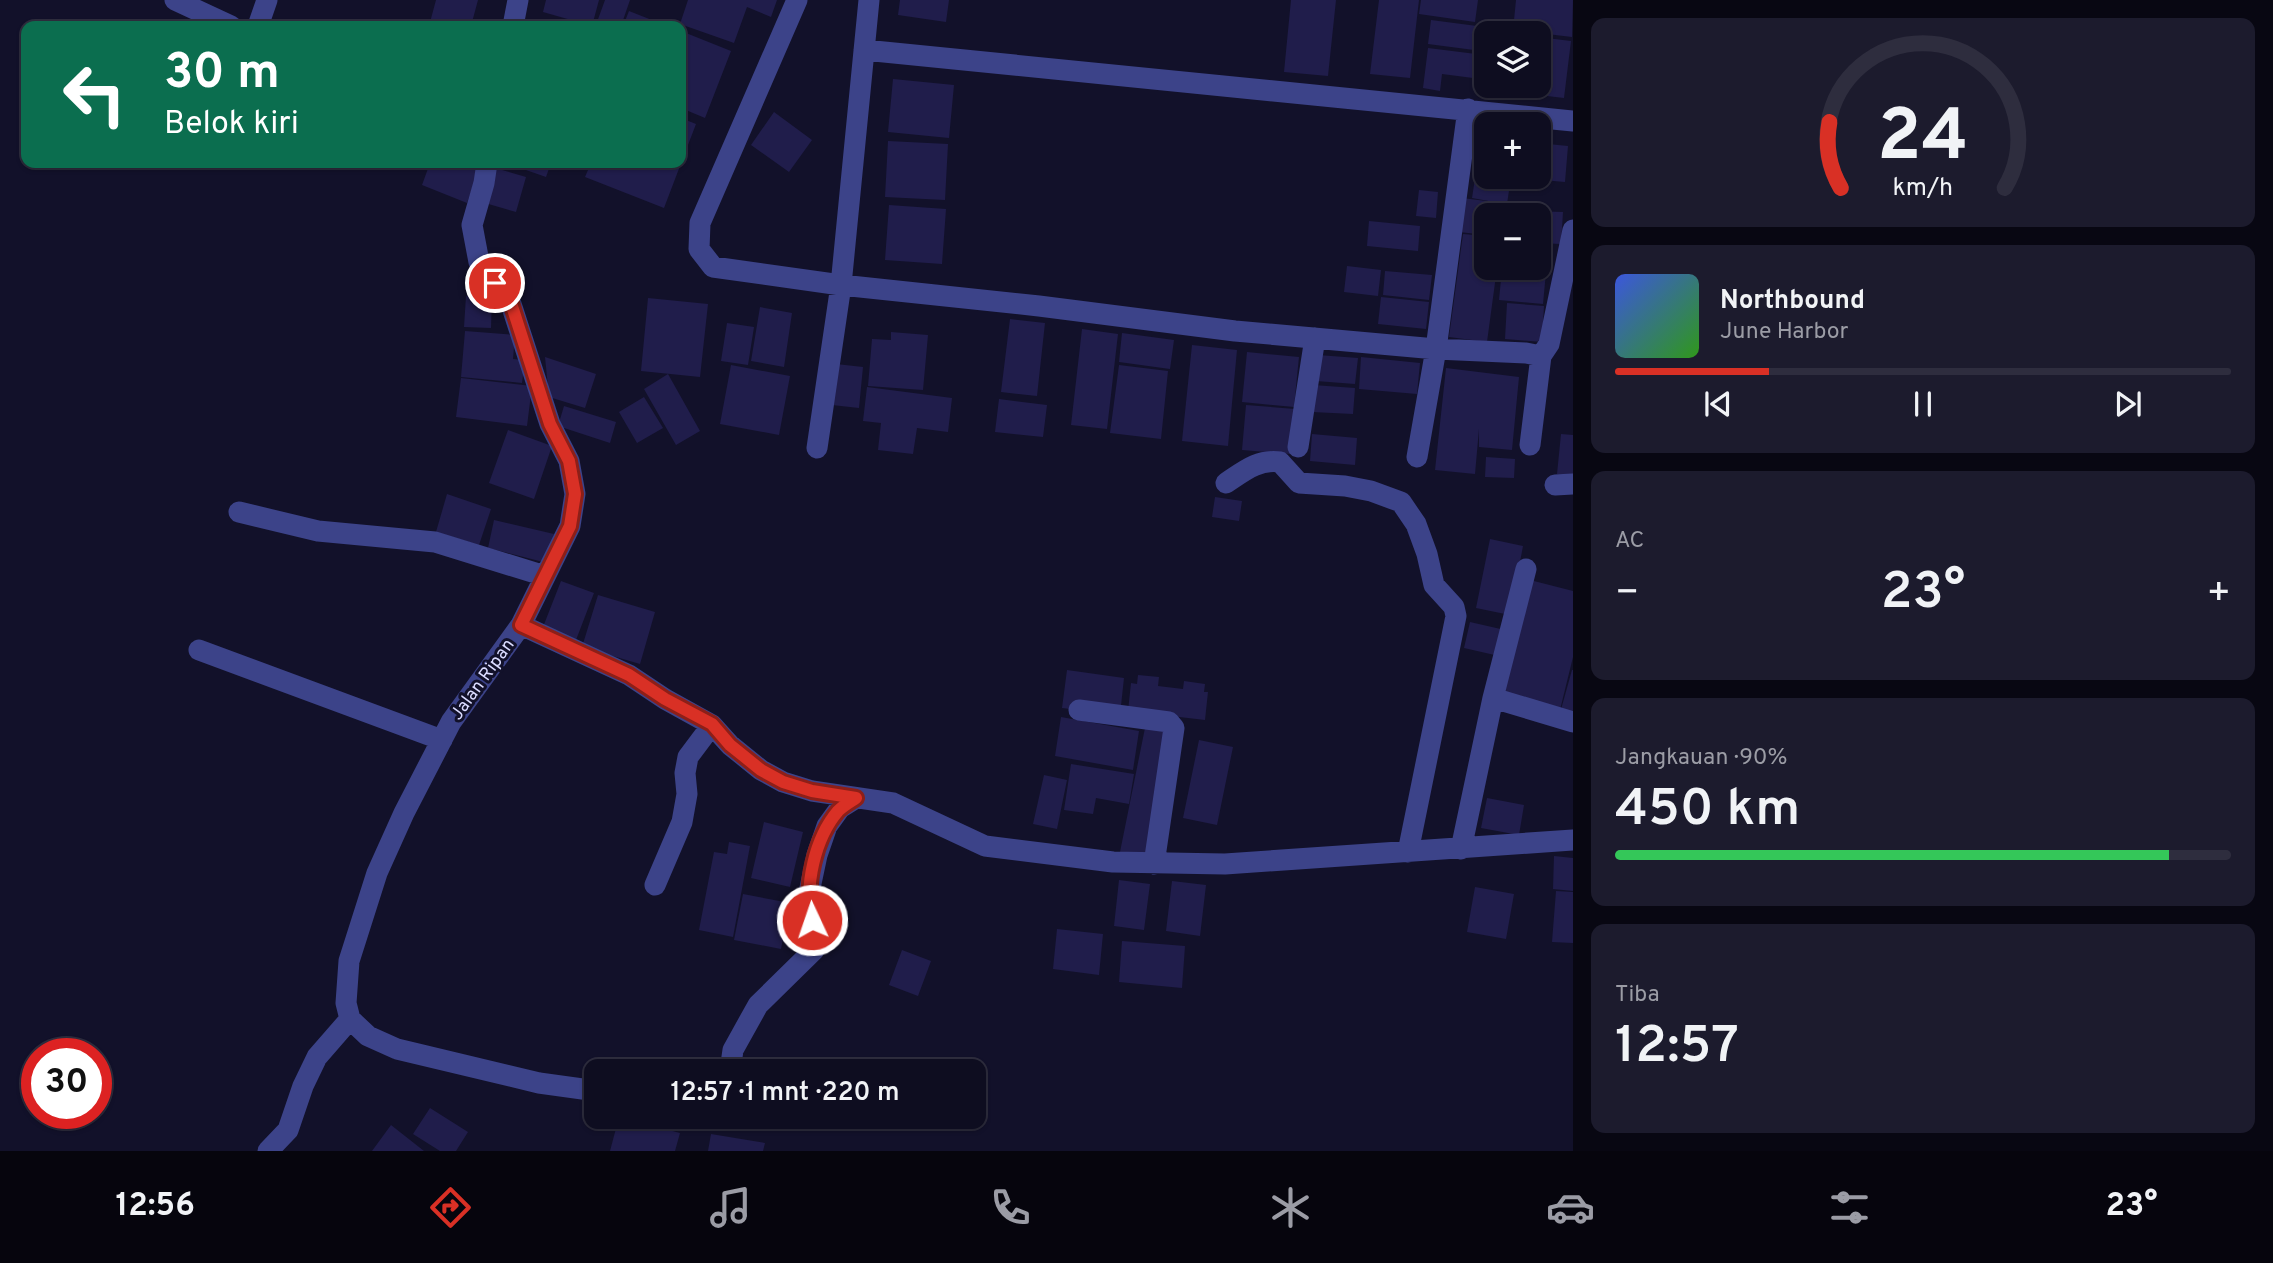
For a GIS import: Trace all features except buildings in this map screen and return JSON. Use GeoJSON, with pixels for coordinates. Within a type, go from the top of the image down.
{"type":"FeatureCollection","features":[{"type":"Feature","properties":{"kind":"street"},"geometry":{"type":"LineString","coordinates":[[175,0],[219,21]]}},
{"type":"Feature","properties":{"kind":"street"},"geometry":{"type":"LineString","coordinates":[[260,21],[267,0]]}},
{"type":"Feature","properties":{"kind":"street"},"geometry":{"type":"LineString","coordinates":[[514,21],[518,0]]}},
{"type":"Feature","properties":{"kind":"street"},"geometry":{"type":"LineString","coordinates":[[797,0],[700,223],[699,249],[713,267],[841,285],[1039,306],[1235,331],[1541,356]]}},
{"type":"Feature","properties":{"kind":"street"},"geometry":{"type":"LineString","coordinates":[[817,448],[841,285],[869,0]]}},
{"type":"Feature","properties":{"kind":"street"},"geometry":{"type":"LineString","coordinates":[[864,50],[1573,121]]}},
{"type":"Feature","properties":{"kind":"street"},"geometry":{"type":"LineString","coordinates":[[1417,457],[1436,349],[1468,109]]}},
{"type":"Feature","properties":{"kind":"street","name":"Jalan Ripan"},"geometry":{"type":"LineString","coordinates":[[350,1019],[346,1003],[349,961],[377,873],[404,813],[451,722],[521,625],[570,526],[575,494],[569,461],[550,424],[511,303],[479,262],[472,225],[486,168]]}},
{"type":"Feature","properties":{"kind":"street"},"geometry":{"type":"LineString","coordinates":[[1530,445],[1541,356],[1549,344],[1573,230]]}},
{"type":"Feature","properties":{"kind":"street"},"geometry":{"type":"LineString","coordinates":[[1298,447],[1315,338]]}},
{"type":"Feature","properties":{"kind":"street"},"geometry":{"type":"LineString","coordinates":[[1226,483],[1256,463],[1280,462],[1299,483],[1345,486],[1371,491],[1401,502],[1416,524],[1434,585],[1454,607],[1456,616],[1408,852]]}},
{"type":"Feature","properties":{"kind":"street"},"geometry":{"type":"LineString","coordinates":[[239,512],[318,531],[435,542],[545,576]]}},
{"type":"Feature","properties":{"kind":"street"},"geometry":{"type":"LineString","coordinates":[[1461,849],[1493,698],[1526,569]]}},
{"type":"Feature","properties":{"kind":"street"},"geometry":{"type":"LineString","coordinates":[[521,625],[629,675],[665,699],[712,724],[730,745],[761,770],[783,782],[812,791],[892,803],[985,846],[1113,862],[1225,864],[1573,840]]}},
{"type":"Feature","properties":{"kind":"street"},"geometry":{"type":"LineString","coordinates":[[199,650],[442,740]]}},
{"type":"Feature","properties":{"kind":"street"},"geometry":{"type":"LineString","coordinates":[[1493,698],[1573,722]]}},
{"type":"Feature","properties":{"kind":"street"},"geometry":{"type":"LineString","coordinates":[[1079,710],[1169,722],[1174,728],[1154,864]]}},
{"type":"Feature","properties":{"kind":"street"},"geometry":{"type":"LineString","coordinates":[[655,885],[682,822],[687,794],[685,772],[688,757],[712,724]]}},
{"type":"Feature","properties":{"kind":"street"},"geometry":{"type":"LineString","coordinates":[[732,1059],[733,1050],[758,1005],[814,950],[817,936],[809,908],[817,855],[827,826],[840,808],[856,798]]}},
{"type":"Feature","properties":{"kind":"street"},"geometry":{"type":"LineString","coordinates":[[268,1151],[288,1130],[303,1086],[317,1057],[350,1019],[368,1036],[397,1049],[538,1083],[584,1089]]}},
{"type":"Feature","properties":{"kind":"route"},"geometry":{"type":"LineString","coordinates":[[495,283],[511,303],[550,424],[569,461],[575,494],[570,526],[521,625],[629,675],[665,699],[712,724],[730,745],[761,770],[783,782],[812,791],[856,798],[840,808],[827,826],[810,888],[809,908],[812,920]]}}]}
